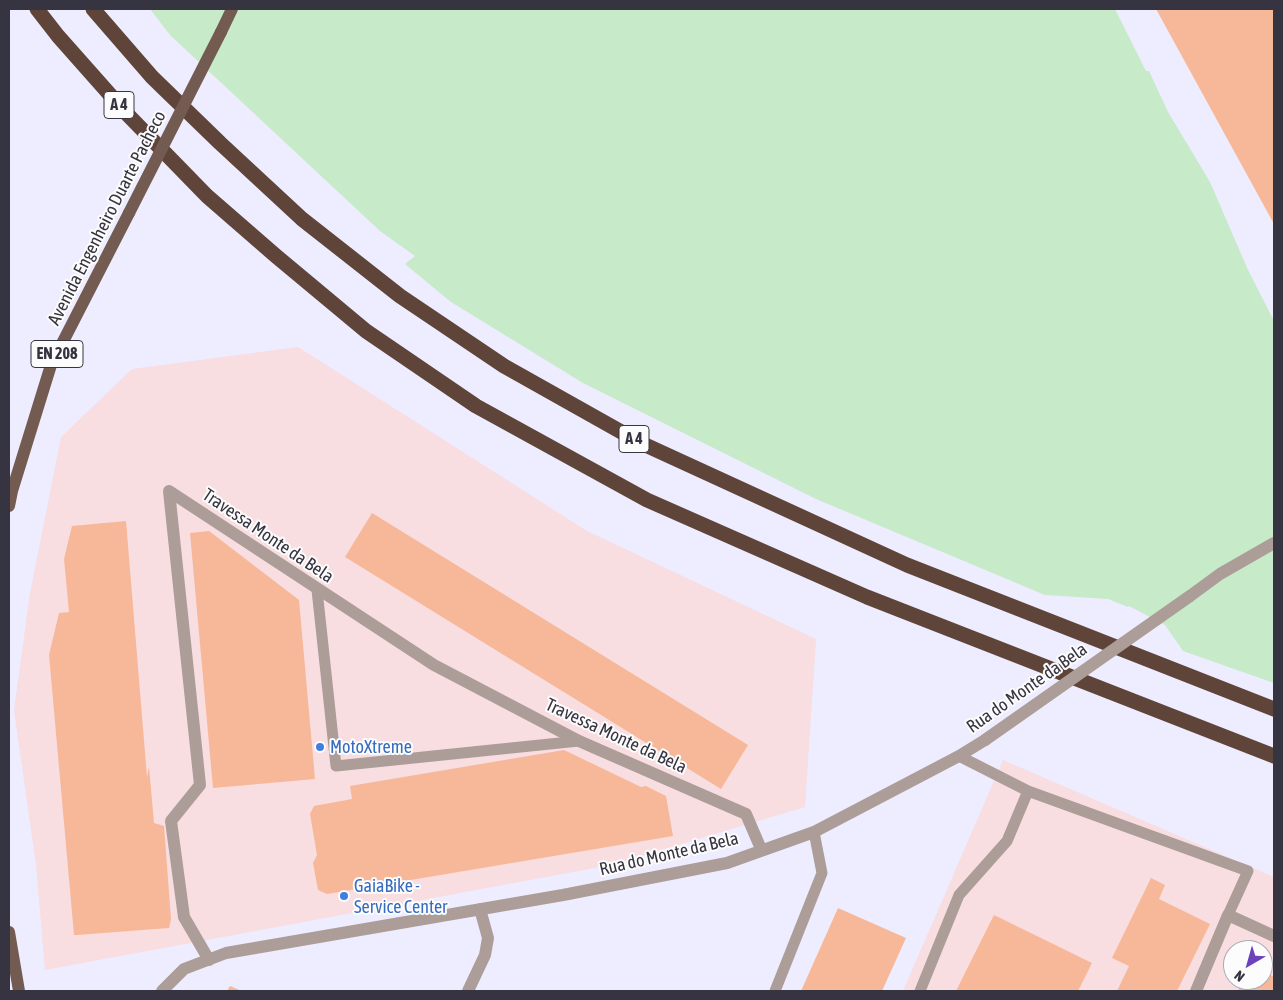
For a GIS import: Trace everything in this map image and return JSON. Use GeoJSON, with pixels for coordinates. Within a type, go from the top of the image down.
{"type":"FeatureCollection","features":[{"type":"Feature","properties":{"kind":"highway","name":"A 4"},"geometry":{"type":"LineString","coordinates":[[38,9],[58,36],[128,115],[207,196],[366,331],[476,406],[647,500],[867,597],[1274,756]]}},
{"type":"Feature","properties":{"kind":"highway","name":"A 4"},"geometry":{"type":"LineString","coordinates":[[93,9],[152,77],[302,219],[400,296],[504,366],[641,443],[907,565],[1274,709]]}},
{"type":"Feature","properties":{"kind":"main road","name":"Avenida Engenheiro Duarte Pacheco"},"geometry":{"type":"LineString","coordinates":[[9,506],[51,365],[232,9]]}},
{"type":"Feature","properties":{"kind":"main road"},"geometry":{"type":"LineString","coordinates":[[9,932],[19,991]]}},
{"type":"Feature","properties":{"kind":"street","name":"Travessa Monte da Bela"},"geometry":{"type":"LineString","coordinates":[[209,960],[184,918],[171,821],[200,784],[169,491],[317,590],[434,665],[579,741],[746,814],[761,849]]}},
{"type":"Feature","properties":{"kind":"street","name":"Rua do Monte da Bela"},"geometry":{"type":"LineString","coordinates":[[162,991],[184,969],[226,953],[480,909],[727,863],[761,849],[814,832],[959,756],[985,740],[1220,574],[1274,543]]}},
{"type":"Feature","properties":{"kind":"street"},"geometry":{"type":"LineString","coordinates":[[468,991],[485,955],[488,938],[480,909]]}},
{"type":"Feature","properties":{"kind":"street"},"geometry":{"type":"LineString","coordinates":[[1196,991],[1228,915],[1274,936]]}},
{"type":"Feature","properties":{"kind":"lane"},"geometry":{"type":"LineString","coordinates":[[317,590],[336,766],[579,741]]}},
{"type":"Feature","properties":{"kind":"lane"},"geometry":{"type":"LineString","coordinates":[[959,756],[1028,791],[1248,871],[1228,915]]}},
{"type":"Feature","properties":{"kind":"lane"},"geometry":{"type":"LineString","coordinates":[[920,991],[959,895],[1007,841],[1028,791]]}},
{"type":"Feature","properties":{"kind":"lane"},"geometry":{"type":"LineString","coordinates":[[775,991],[822,872],[814,832]]}},
{"type":"Feature","properties":{"kind":"shaded area"},"geometry":{"type":"Polygon","coordinates":[[[298,347],[587,531],[816,639],[805,807],[611,865],[45,970],[36,865],[14,710],[30,593],[61,437],[132,369],[298,347]]]}},
{"type":"Feature","properties":{"kind":"shaded area"},"geometry":{"type":"Polygon","coordinates":[[[1003,760],[1274,877],[1274,991],[903,991],[1003,760]]]}},
{"type":"Feature","properties":{"kind":"green space"},"geometry":{"type":"Polygon","coordinates":[[[150,9],[1115,9],[1146,71],[1149,71],[1168,112],[1210,182],[1248,270],[1274,321],[1274,683],[1183,651],[1165,625],[1129,606],[1108,599],[1045,595],[816,499],[583,383],[451,302],[405,264],[415,256],[380,231],[170,35],[150,9]]]}},
{"type":"Feature","properties":{"kind":"building"},"geometry":{"type":"Polygon","coordinates":[[[1156,9],[1274,9],[1274,224],[1156,9]]]}},
{"type":"Feature","properties":{"kind":"building"},"geometry":{"type":"Polygon","coordinates":[[[372,513],[748,745],[721,789],[345,557],[372,513]]]}},
{"type":"Feature","properties":{"kind":"building"},"geometry":{"type":"Polygon","coordinates":[[[126,521],[147,777],[149,767],[154,823],[164,826],[171,919],[169,928],[74,935],[49,655],[59,613],[69,612],[64,559],[72,526],[126,521]]]}},
{"type":"Feature","properties":{"kind":"building"},"geometry":{"type":"Polygon","coordinates":[[[209,531],[299,600],[315,779],[213,788],[190,533],[209,531]]]}},
{"type":"Feature","properties":{"kind":"building"},"geometry":{"type":"Polygon","coordinates":[[[564,750],[641,787],[646,786],[666,796],[673,836],[327,894],[318,890],[313,863],[317,855],[310,814],[314,806],[352,799],[350,786],[564,750]]]}},
{"type":"Feature","properties":{"kind":"building"},"geometry":{"type":"Polygon","coordinates":[[[1151,878],[1165,885],[1159,899],[1210,924],[1177,991],[1117,991],[1129,966],[1112,958],[1151,878]]]}},
{"type":"Feature","properties":{"kind":"building"},"geometry":{"type":"Polygon","coordinates":[[[838,908],[906,938],[882,991],[801,991],[838,908]]]}},
{"type":"Feature","properties":{"kind":"building"},"geometry":{"type":"Polygon","coordinates":[[[994,915],[1092,963],[1078,991],[956,991],[994,915]]]}},
{"type":"Feature","properties":{"kind":"building"},"geometry":{"type":"Polygon","coordinates":[[[1274,977],[1274,991],[1238,991],[1273,990],[1274,977]]]}},
{"type":"Feature","properties":{"kind":"building"},"geometry":{"type":"Polygon","coordinates":[[[230,986],[242,991],[227,991],[230,986]]]}},
{"type":"Feature","properties":{"kind":"place","name":"MotoXtreme"},"geometry":{"type":"Point","coordinates":[320,747]}},
{"type":"Feature","properties":{"kind":"place","name":"GaiaBike - Service Center"},"geometry":{"type":"Point","coordinates":[344,896]}}]}
